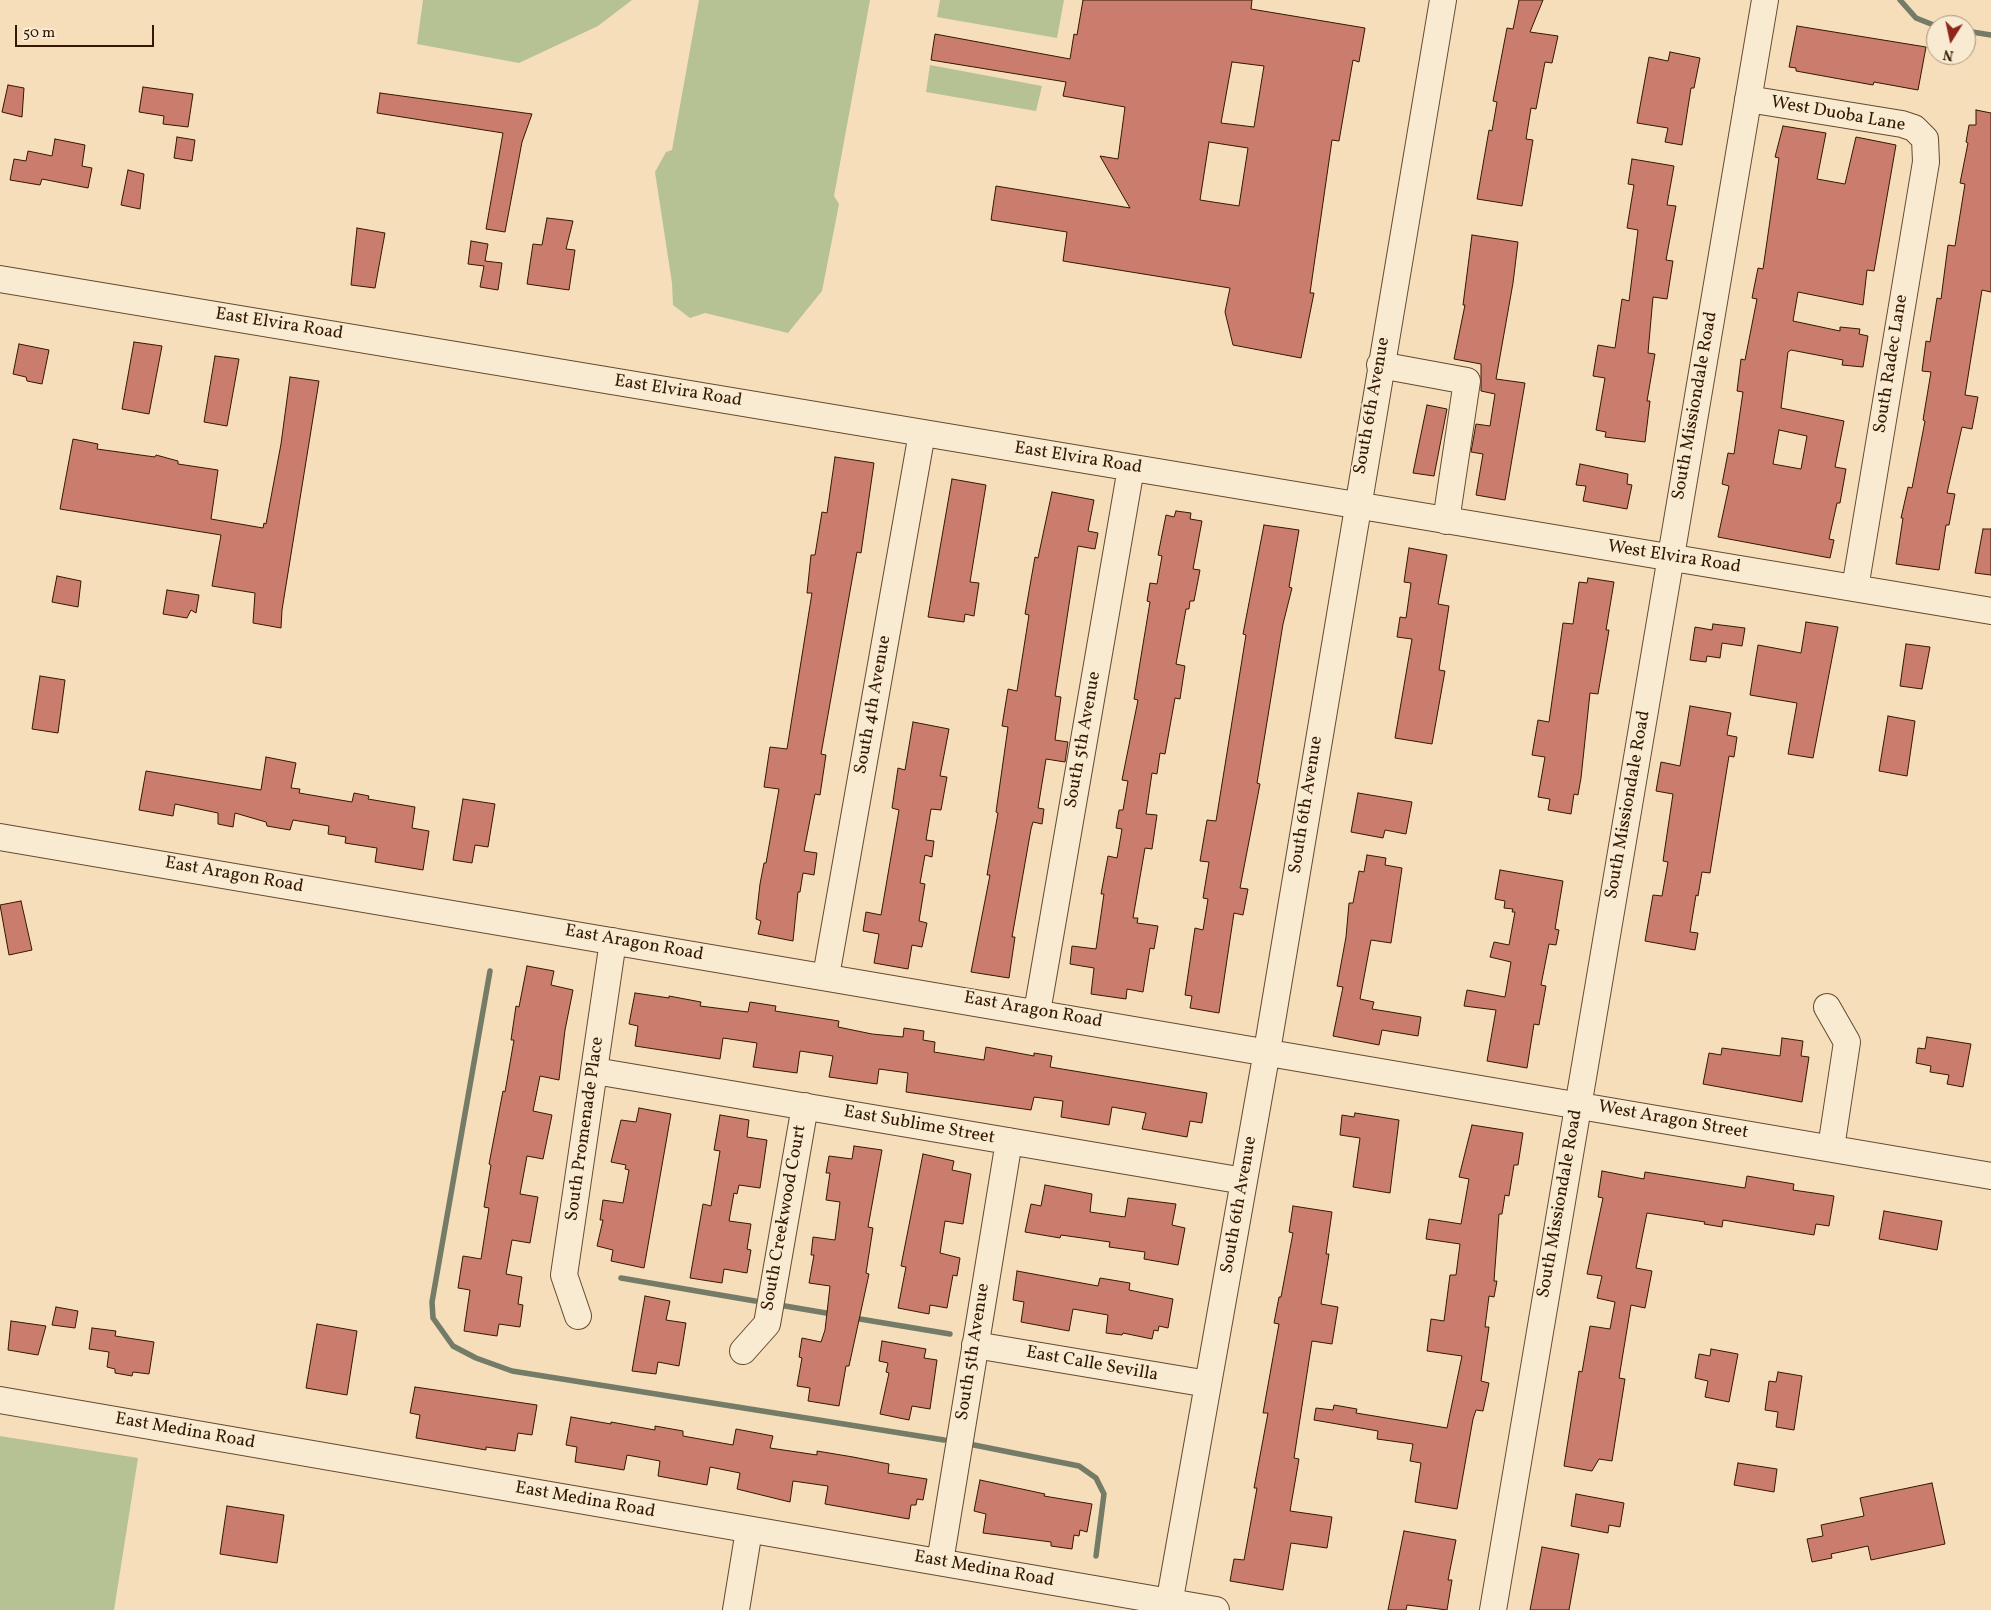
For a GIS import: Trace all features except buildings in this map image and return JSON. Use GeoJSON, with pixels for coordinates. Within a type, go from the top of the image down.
{"type":"FeatureCollection","features":[{"type":"Feature","properties":{"kind":"street","name":"South 6th Avenue"},"geometry":{"type":"LineString","coordinates":[[1168,1606],[1267,1051],[1442,0]]}},
{"type":"Feature","properties":{"kind":"street","name":"South Missiondale Road"},"geometry":{"type":"LineString","coordinates":[[1493,1610],[1765,0]]}},
{"type":"Feature","properties":{"kind":"street","name":"West Duoba Lane"},"geometry":{"type":"LineString","coordinates":[[1748,99],[1902,124],[1932,134]]}},
{"type":"Feature","properties":{"kind":"street","name":"South Radec Lane"},"geometry":{"type":"LineString","coordinates":[[1855,588],[1932,134]]}},
{"type":"Feature","properties":{"kind":"street","name":"East Elvira Road"},"geometry":{"type":"LineString","coordinates":[[0,279],[1357,506]]}},
{"type":"Feature","properties":{"kind":"street"},"geometry":{"type":"LineString","coordinates":[[1380,365],[1467,381],[1446,521]]}},
{"type":"Feature","properties":{"kind":"street","name":"South 4th Avenue"},"geometry":{"type":"LineString","coordinates":[[826,976],[922,433]]}},
{"type":"Feature","properties":{"kind":"street","name":"South 5th Avenue"},"geometry":{"type":"LineString","coordinates":[[1037,1012],[1131,468]]}},
{"type":"Feature","properties":{"kind":"street","name":"West Elvira Road"},"geometry":{"type":"LineString","coordinates":[[1357,506],[1991,611]]}},
{"type":"Feature","properties":{"kind":"street","name":"East Aragon Road"},"geometry":{"type":"LineString","coordinates":[[0,837],[1267,1051]]}},
{"type":"Feature","properties":{"kind":"street","name":"South Promenade Place"},"geometry":{"type":"LineString","coordinates":[[578,1316],[564,1275],[613,941]]}},
{"type":"Feature","properties":{"kind":"street"},"geometry":{"type":"LineString","coordinates":[[1826,1007],[1847,1042],[1831,1148]]}},
{"type":"Feature","properties":{"kind":"street","name":"West Aragon Street"},"geometry":{"type":"LineString","coordinates":[[1267,1051],[1991,1176]]}},
{"type":"Feature","properties":{"kind":"street","name":"East Sublime Street"},"geometry":{"type":"LineString","coordinates":[[594,1071],[1244,1181]]}},
{"type":"Feature","properties":{"kind":"street","name":"South Creekwood Court"},"geometry":{"type":"LineString","coordinates":[[743,1351],[767,1324],[805,1106]]}},
{"type":"Feature","properties":{"kind":"street","name":"South 5th Avenue"},"geometry":{"type":"LineString","coordinates":[[940,1562],[1008,1141]]}},
{"type":"Feature","properties":{"kind":"street","name":"East Calle Sevilla"},"geometry":{"type":"LineString","coordinates":[[976,1345],[1208,1384]]}},
{"type":"Feature","properties":{"kind":"street","name":"East Medina Road"},"geometry":{"type":"LineString","coordinates":[[0,1400],[940,1562],[1168,1606],[1216,1610]]}},
{"type":"Feature","properties":{"kind":"street"},"geometry":{"type":"LineString","coordinates":[[736,1610],[749,1530]]}},
{"type":"Feature","properties":{"kind":"green space"},"geometry":{"type":"Polygon","coordinates":[[[423,0],[632,0],[598,26],[519,63],[417,44],[423,0]]]}},
{"type":"Feature","properties":{"kind":"green space"},"geometry":{"type":"Polygon","coordinates":[[[699,0],[870,0],[834,196],[839,204],[822,291],[788,333],[705,313],[690,318],[673,305],[672,283],[655,172],[666,152],[672,150],[699,0]]]}},
{"type":"Feature","properties":{"kind":"green space"},"geometry":{"type":"Polygon","coordinates":[[[940,0],[1064,0],[1057,38],[937,17],[940,0]]]}},
{"type":"Feature","properties":{"kind":"green space"},"geometry":{"type":"Polygon","coordinates":[[[930,65],[1042,86],[1036,111],[926,92],[930,65]]]}},
{"type":"Feature","properties":{"kind":"green space"},"geometry":{"type":"Polygon","coordinates":[[[0,1436],[138,1458],[114,1610],[0,1610],[0,1436]]]}},
{"type":"Feature","properties":{"kind":"waterway"},"geometry":{"type":"LineString","coordinates":[[1900,0],[1916,18],[1926,22]]}},
{"type":"Feature","properties":{"kind":"waterway"},"geometry":{"type":"LineString","coordinates":[[1976,33],[1991,35]]}},
{"type":"Feature","properties":{"kind":"waterway"},"geometry":{"type":"LineString","coordinates":[[490,971],[432,1302],[433,1318],[453,1346],[476,1358],[512,1371],[944,1440]]}},
{"type":"Feature","properties":{"kind":"waterway"},"geometry":{"type":"LineString","coordinates":[[621,1278],[755,1301]]}},
{"type":"Feature","properties":{"kind":"waterway"},"geometry":{"type":"LineString","coordinates":[[785,1306],[832,1314]]}},
{"type":"Feature","properties":{"kind":"waterway"},"geometry":{"type":"LineString","coordinates":[[854,1318],[950,1334]]}},
{"type":"Feature","properties":{"kind":"waterway"},"geometry":{"type":"LineString","coordinates":[[974,1445],[1079,1466],[1096,1478],[1104,1494],[1096,1556]]}}]}
